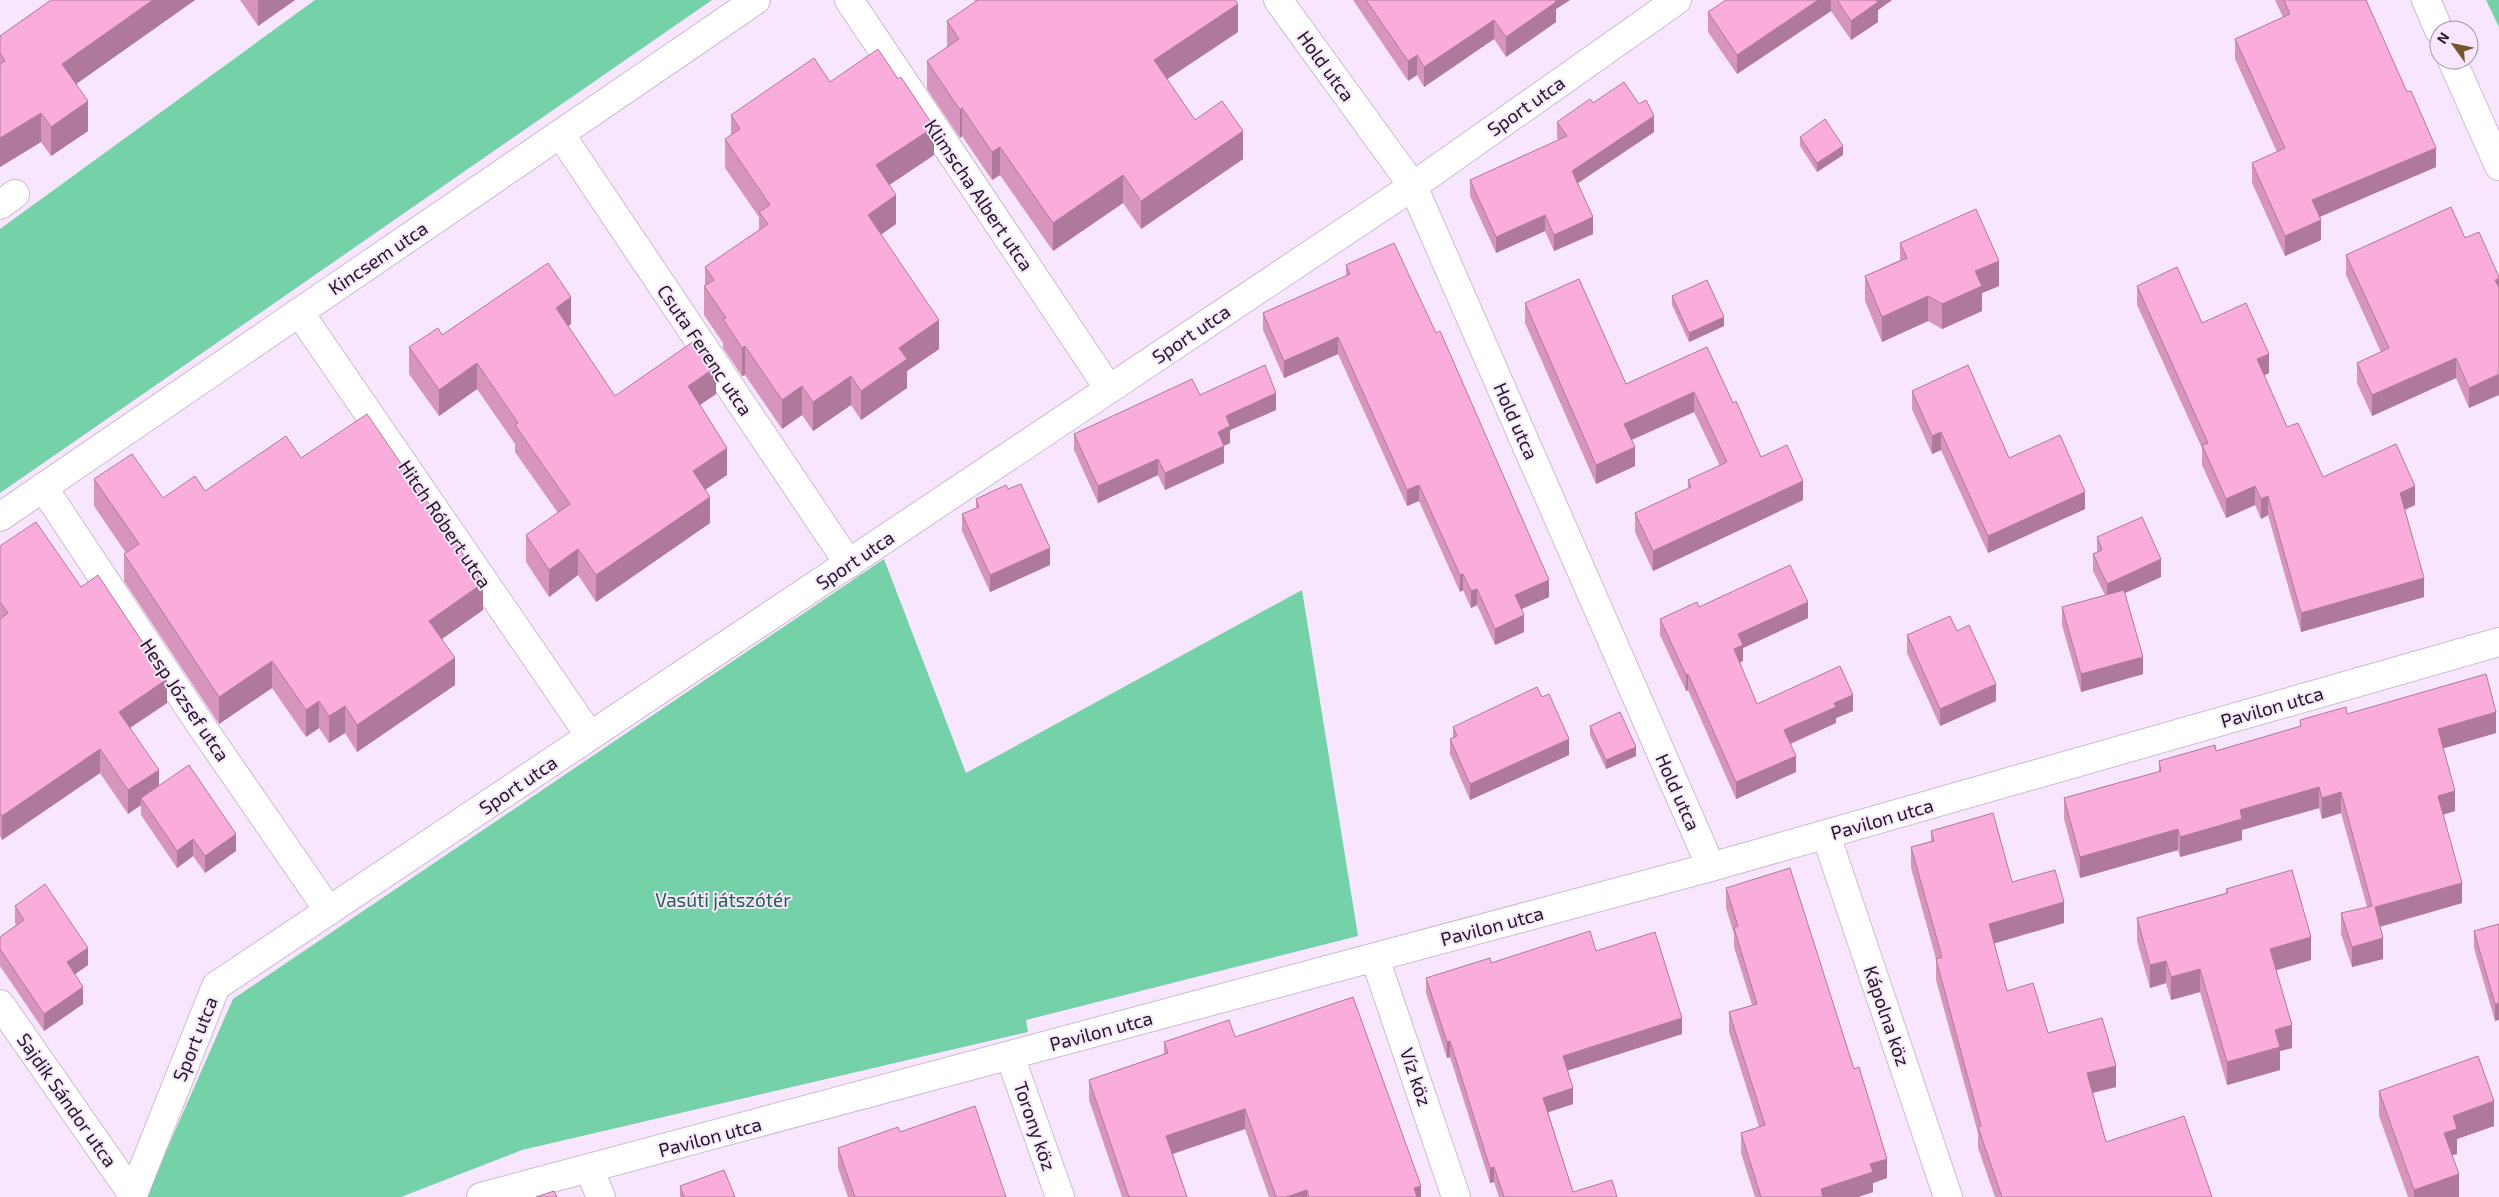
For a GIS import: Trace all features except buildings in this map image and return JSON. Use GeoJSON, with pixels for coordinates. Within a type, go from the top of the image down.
{"type":"FeatureCollection","features":[{"type":"Feature","properties":{"kind":"street","name":"Kincsem utca"},"geometry":{"type":"LineString","coordinates":[[0,517],[299,312],[561,136],[756,0]]}},
{"type":"Feature","properties":{"kind":"street","name":"Klimscha Albert utca"},"geometry":{"type":"LineString","coordinates":[[849,0],[1109,389]]}},
{"type":"Feature","properties":{"kind":"street","name":"Hold utca"},"geometry":{"type":"LineString","coordinates":[[1278,0],[1413,186],[1711,867]]}},
{"type":"Feature","properties":{"kind":"street","name":"Sport utca"},"geometry":{"type":"LineString","coordinates":[[133,1196],[216,986],[1413,186],[1677,0]]}},
{"type":"Feature","properties":{"kind":"street"},"geometry":{"type":"LineString","coordinates":[[2426,0],[2435,20]]}},
{"type":"Feature","properties":{"kind":"street"},"geometry":{"type":"LineString","coordinates":[[2456,70],[2499,166]]}},
{"type":"Feature","properties":{"kind":"street","name":"Csuta Ferenc utca"},"geometry":{"type":"LineString","coordinates":[[561,136],[849,564]]}},
{"type":"Feature","properties":{"kind":"street","name":"Hitch Róbert utca"},"geometry":{"type":"LineString","coordinates":[[299,312],[590,736]]}},
{"type":"Feature","properties":{"kind":"street","name":"Hesp József utca"},"geometry":{"type":"LineString","coordinates":[[43,487],[198,721],[329,911]]}},
{"type":"Feature","properties":{"kind":"street","name":"Pavilon utca"},"geometry":{"type":"LineString","coordinates":[[481,1197],[1711,867],[2499,642]]}},
{"type":"Feature","properties":{"kind":"street","name":"Kápolna köz"},"geometry":{"type":"LineString","coordinates":[[1826,835],[1948,1197]]}},
{"type":"Feature","properties":{"kind":"street","name":"Víz köz"},"geometry":{"type":"LineString","coordinates":[[1375,958],[1456,1197]]}},
{"type":"Feature","properties":{"kind":"street","name":"Sajdik Sándor utca"},"geometry":{"type":"LineString","coordinates":[[0,1004],[133,1196]]}},
{"type":"Feature","properties":{"kind":"street","name":"Torony köz"},"geometry":{"type":"LineString","coordinates":[[1010,1056],[1060,1197]]}},
{"type":"Feature","properties":{"kind":"street"},"geometry":{"type":"LineString","coordinates":[[589,1169],[601,1197]]}},
{"type":"Feature","properties":{"kind":"green space"},"geometry":{"type":"Polygon","coordinates":[[[315,0],[712,0],[0,493],[0,229],[315,0]]]}},
{"type":"Feature","properties":{"kind":"green space"},"geometry":{"type":"Polygon","coordinates":[[[2486,0],[2499,0],[2499,27],[2486,0]]]}},
{"type":"Feature","properties":{"kind":"green space","name":"Vasúti játszótér"},"geometry":{"type":"Polygon","coordinates":[[[884,559],[966,773],[1302,590],[1358,936],[1026,1020],[1028,1032],[522,1150],[401,1197],[146,1197],[233,999],[884,559]]]}}]}
